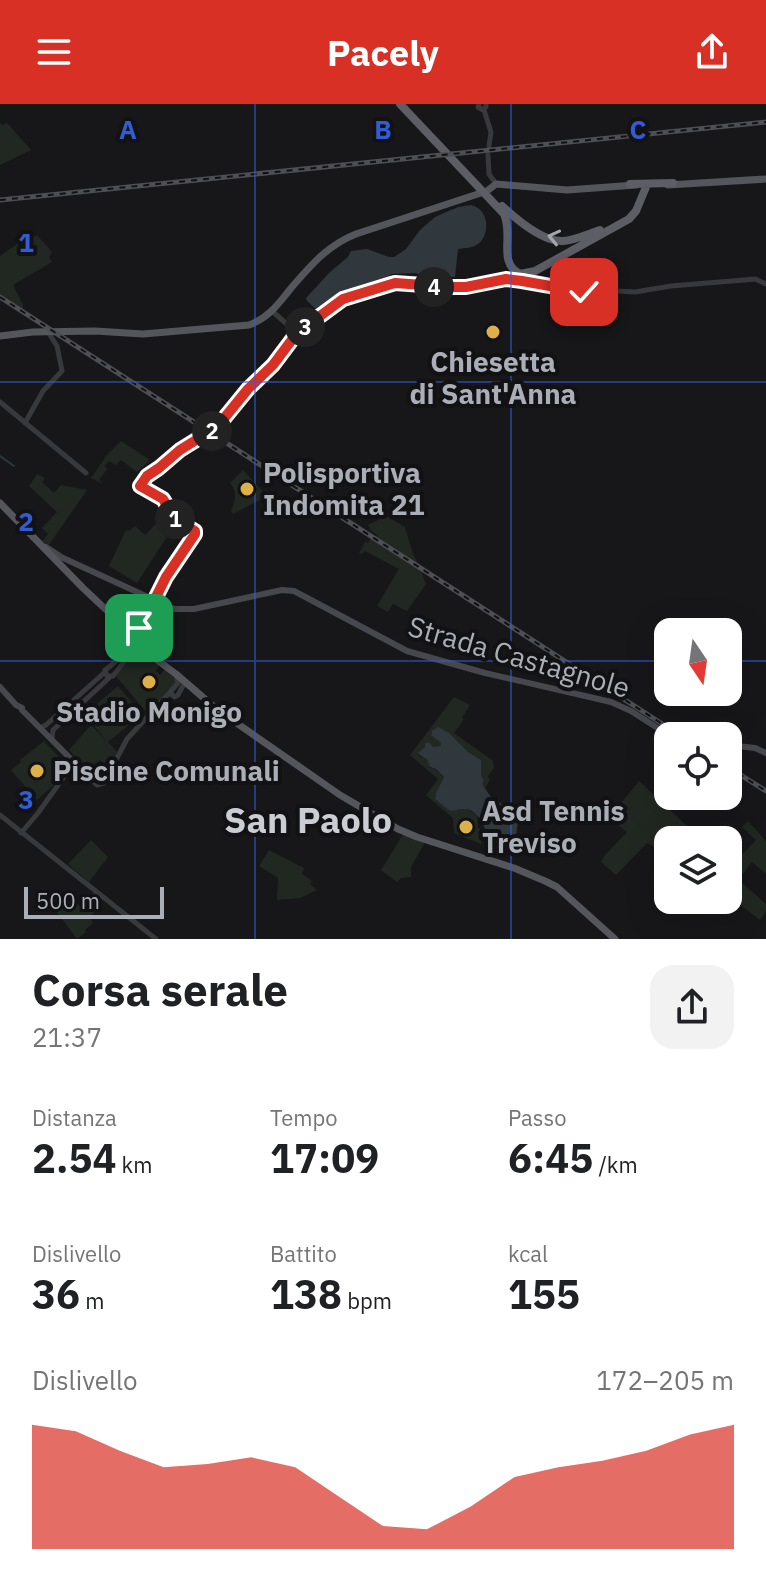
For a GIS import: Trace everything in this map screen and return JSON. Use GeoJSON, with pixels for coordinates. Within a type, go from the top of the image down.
{"type":"FeatureCollection","features":[{"type":"Feature","properties":{"kind":"highway"},"geometry":{"type":"LineString","coordinates":[[402,104],[470,175],[493,189],[508,227],[508,263],[516,272],[525,274],[543,267],[626,221],[636,211],[644,191]]}},
{"type":"Feature","properties":{"kind":"highway"},"geometry":{"type":"LineString","coordinates":[[631,185],[644,191],[673,183]]}},
{"type":"Feature","properties":{"kind":"highway"},"geometry":{"type":"LineString","coordinates":[[504,211],[551,239],[567,240],[624,221],[635,211],[644,191],[659,185]]}},
{"type":"Feature","properties":{"kind":"main road"},"geometry":{"type":"LineString","coordinates":[[659,185],[766,179]]}},
{"type":"Feature","properties":{"kind":"main road"},"geometry":{"type":"LineString","coordinates":[[0,336],[100,331],[143,334],[255,323],[272,311],[317,259],[339,242],[493,189],[509,186],[567,190],[684,184]]}},
{"type":"Feature","properties":{"kind":"main road"},"geometry":{"type":"LineString","coordinates":[[0,503],[128,632],[136,644],[176,674],[179,689],[213,706],[364,809],[417,837],[514,868],[557,887],[615,939]]}},
{"type":"Feature","properties":{"kind":"main road","name":"Strada Castagnole"},"geometry":{"type":"LineString","coordinates":[[37,540],[63,558],[174,609],[187,610],[282,590],[294,591],[407,651],[480,672],[611,702],[654,726]]}},
{"type":"Feature","properties":{"kind":"main road"},"geometry":{"type":"LineString","coordinates":[[136,644],[141,635],[139,626],[155,602]]}},
{"type":"Feature","properties":{"kind":"main road"},"geometry":{"type":"LineString","coordinates":[[0,688],[69,758],[73,767]]}},
{"type":"Feature","properties":{"kind":"main road"},"geometry":{"type":"LineString","coordinates":[[19,709],[52,740],[73,767]]}},
{"type":"Feature","properties":{"kind":"main road"},"geometry":{"type":"LineString","coordinates":[[742,746],[766,753]]}},
{"type":"Feature","properties":{"kind":"street"},"geometry":{"type":"LineString","coordinates":[[483,106],[491,132],[489,146]]}},
{"type":"Feature","properties":{"kind":"street"},"geometry":{"type":"LineString","coordinates":[[488,155],[493,189]]}},
{"type":"Feature","properties":{"kind":"street"},"geometry":{"type":"LineString","coordinates":[[155,602],[166,577],[195,531],[175,519],[163,499],[140,486],[147,476],[180,450],[217,427],[248,389],[273,365],[297,333],[343,299],[395,283],[466,287],[506,279],[584,292],[635,292],[755,279],[766,284]]}},
{"type":"Feature","properties":{"kind":"street"},"geometry":{"type":"LineString","coordinates":[[272,311],[297,333]]}},
{"type":"Feature","properties":{"kind":"street"},"geometry":{"type":"LineString","coordinates":[[25,423],[39,396],[62,371],[56,344],[48,332]]}},
{"type":"Feature","properties":{"kind":"street"},"geometry":{"type":"LineString","coordinates":[[0,402],[86,473]]}},
{"type":"Feature","properties":{"kind":"street"},"geometry":{"type":"LineString","coordinates":[[52,740],[52,731],[136,644]]}},
{"type":"Feature","properties":{"kind":"street"},"geometry":{"type":"LineString","coordinates":[[39,728],[110,672]]}},
{"type":"Feature","properties":{"kind":"street"},"geometry":{"type":"LineString","coordinates":[[23,831],[73,767],[83,771],[96,783],[104,783],[127,739],[162,701],[179,689],[176,674]]}},
{"type":"Feature","properties":{"kind":"street"},"geometry":{"type":"LineString","coordinates":[[0,815],[156,939]]}},
{"type":"Feature","properties":{"kind":"shaded area"},"geometry":{"type":"Polygon","coordinates":[[[0,123],[7,123],[31,150],[0,165],[0,123]]]}},
{"type":"Feature","properties":{"kind":"shaded area"},"geometry":{"type":"Polygon","coordinates":[[[471,205],[485,217],[485,235],[476,245],[458,249],[455,277],[450,277],[448,282],[434,282],[430,274],[427,278],[416,273],[391,274],[386,279],[343,295],[329,307],[317,310],[307,301],[306,298],[351,251],[367,249],[394,257],[406,249],[435,217],[471,205]]]}},
{"type":"Feature","properties":{"kind":"shaded area"},"geometry":{"type":"Polygon","coordinates":[[[37,235],[52,252],[49,257],[52,262],[13,285],[23,311],[0,296],[0,256],[37,235]]]}},
{"type":"Feature","properties":{"kind":"shaded area"},"geometry":{"type":"Polygon","coordinates":[[[121,441],[150,460],[137,472],[121,460],[116,465],[109,461],[99,480],[103,484],[91,478],[107,455],[121,441]]]}},
{"type":"Feature","properties":{"kind":"shaded area","name":"Polisportiva Indomita 21"},"geometry":{"type":"Polygon","coordinates":[[[243,470],[267,496],[233,514],[235,494],[230,483],[243,470]]]}},
{"type":"Feature","properties":{"kind":"shaded area"},"geometry":{"type":"Polygon","coordinates":[[[37,474],[45,478],[42,482],[54,493],[61,485],[87,490],[48,546],[42,541],[48,534],[42,528],[57,512],[29,486],[37,474]]]}},
{"type":"Feature","properties":{"kind":"shaded area"},"geometry":{"type":"Polygon","coordinates":[[[386,516],[405,527],[420,567],[376,538],[377,535],[370,530],[368,525],[386,516]]]}},
{"type":"Feature","properties":{"kind":"shaded area"},"geometry":{"type":"Polygon","coordinates":[[[171,521],[181,524],[173,538],[168,535],[137,583],[109,566],[126,530],[135,526],[145,535],[156,524],[164,525],[171,521]]]}},
{"type":"Feature","properties":{"kind":"shaded area"},"geometry":{"type":"Polygon","coordinates":[[[371,538],[421,571],[426,584],[407,611],[393,604],[388,612],[377,606],[399,569],[365,551],[359,553],[371,538]]]}},
{"type":"Feature","properties":{"kind":"shaded area","name":"Stadio Monigo"},"geometry":{"type":"Polygon","coordinates":[[[138,651],[160,665],[156,670],[160,675],[165,669],[177,681],[147,713],[116,676],[138,651]]]}},
{"type":"Feature","properties":{"kind":"shaded area"},"geometry":{"type":"Polygon","coordinates":[[[118,686],[142,714],[108,742],[117,752],[112,762],[108,760],[105,764],[100,760],[89,771],[69,750],[91,725],[107,742],[85,714],[118,686]]]}},
{"type":"Feature","properties":{"kind":"shaded area"},"geometry":{"type":"Polygon","coordinates":[[[454,697],[470,705],[454,733],[493,761],[494,768],[485,788],[482,784],[481,760],[449,733],[432,731],[440,746],[425,743],[418,754],[427,758],[430,768],[444,778],[435,799],[451,811],[465,808],[477,815],[478,828],[482,831],[481,844],[454,833],[453,818],[426,795],[438,779],[410,755],[454,697]]]}},
{"type":"Feature","properties":{"kind":"shaded area"},"geometry":{"type":"Polygon","coordinates":[[[438,727],[481,760],[482,784],[491,797],[518,820],[516,837],[509,847],[498,846],[487,839],[483,824],[473,812],[464,809],[450,811],[435,799],[444,777],[418,753],[425,743],[440,746],[441,743],[431,735],[438,727]]]}},
{"type":"Feature","properties":{"kind":"shaded area","name":"Piscine Comunali"},"geometry":{"type":"Polygon","coordinates":[[[44,741],[65,767],[55,784],[37,800],[11,770],[44,741]]]}},
{"type":"Feature","properties":{"kind":"shaded area"},"geometry":{"type":"Polygon","coordinates":[[[639,781],[654,795],[654,810],[670,810],[687,826],[654,826],[654,846],[647,843],[616,875],[601,862],[627,832],[609,818],[639,781]]]}},
{"type":"Feature","properties":{"kind":"shaded area"},"geometry":{"type":"Polygon","coordinates":[[[748,821],[766,841],[766,874],[752,862],[742,873],[742,855],[756,840],[742,827],[748,821]]]}},
{"type":"Feature","properties":{"kind":"shaded area"},"geometry":{"type":"Polygon","coordinates":[[[404,833],[425,842],[411,867],[411,877],[401,878],[397,882],[381,870],[404,833]]]}},
{"type":"Feature","properties":{"kind":"shaded area"},"geometry":{"type":"Polygon","coordinates":[[[91,840],[108,857],[89,882],[68,864],[91,840]]]}},
{"type":"Feature","properties":{"kind":"shaded area"},"geometry":{"type":"Polygon","coordinates":[[[269,850],[304,868],[302,874],[312,881],[310,884],[317,890],[300,898],[277,900],[278,878],[259,866],[269,850]]]}},
{"type":"Feature","properties":{"kind":"shaded area"},"geometry":{"type":"Polygon","coordinates":[[[742,883],[766,904],[766,911],[760,920],[742,906],[742,883]]]}},
{"type":"Feature","properties":{"kind":"shaded area"},"geometry":{"type":"Polygon","coordinates":[[[95,891],[102,897],[98,900],[101,907],[89,917],[93,923],[77,939],[57,912],[73,899],[79,906],[95,891]]]}},
{"type":"Feature","properties":{"kind":"waterway"},"geometry":{"type":"LineString","coordinates":[[0,456],[14,466]]}},
{"type":"Feature","properties":{"kind":"railway"},"geometry":{"type":"LineString","coordinates":[[0,200],[766,122]]}},
{"type":"Feature","properties":{"kind":"railway"},"geometry":{"type":"LineString","coordinates":[[0,297],[659,722]]}},
{"type":"Feature","properties":{"kind":"railway"},"geometry":{"type":"LineString","coordinates":[[742,776],[766,791]]}},
{"type":"Feature","properties":{"kind":"place","name":"Chiesetta di Sant'Anna"},"geometry":{"type":"Point","coordinates":[493,332]}},
{"type":"Feature","properties":{"kind":"place","name":"Polisportiva Indomita 21"},"geometry":{"type":"Point","coordinates":[247,489]}},
{"type":"Feature","properties":{"kind":"place","name":"Stadio Monigo"},"geometry":{"type":"Point","coordinates":[149,682]}},
{"type":"Feature","properties":{"kind":"place","name":"Piscine Comunali"},"geometry":{"type":"Point","coordinates":[37,771]}},
{"type":"Feature","properties":{"kind":"place","name":"Asd Tennis Treviso"},"geometry":{"type":"Point","coordinates":[466,827]}},
{"type":"Feature","properties":{"kind":"district","name":"San Paolo"},"geometry":{"type":"Point","coordinates":[308,820]}},
{"type":"Feature","properties":{"kind":"route"},"geometry":{"type":"LineString","coordinates":[[139,628],[157,602],[154,601],[166,577],[195,534],[175,519],[163,499],[140,486],[141,483],[180,450],[217,427],[248,389],[273,365],[297,333],[343,299],[395,283],[466,287],[506,279],[584,292]]}}]}
